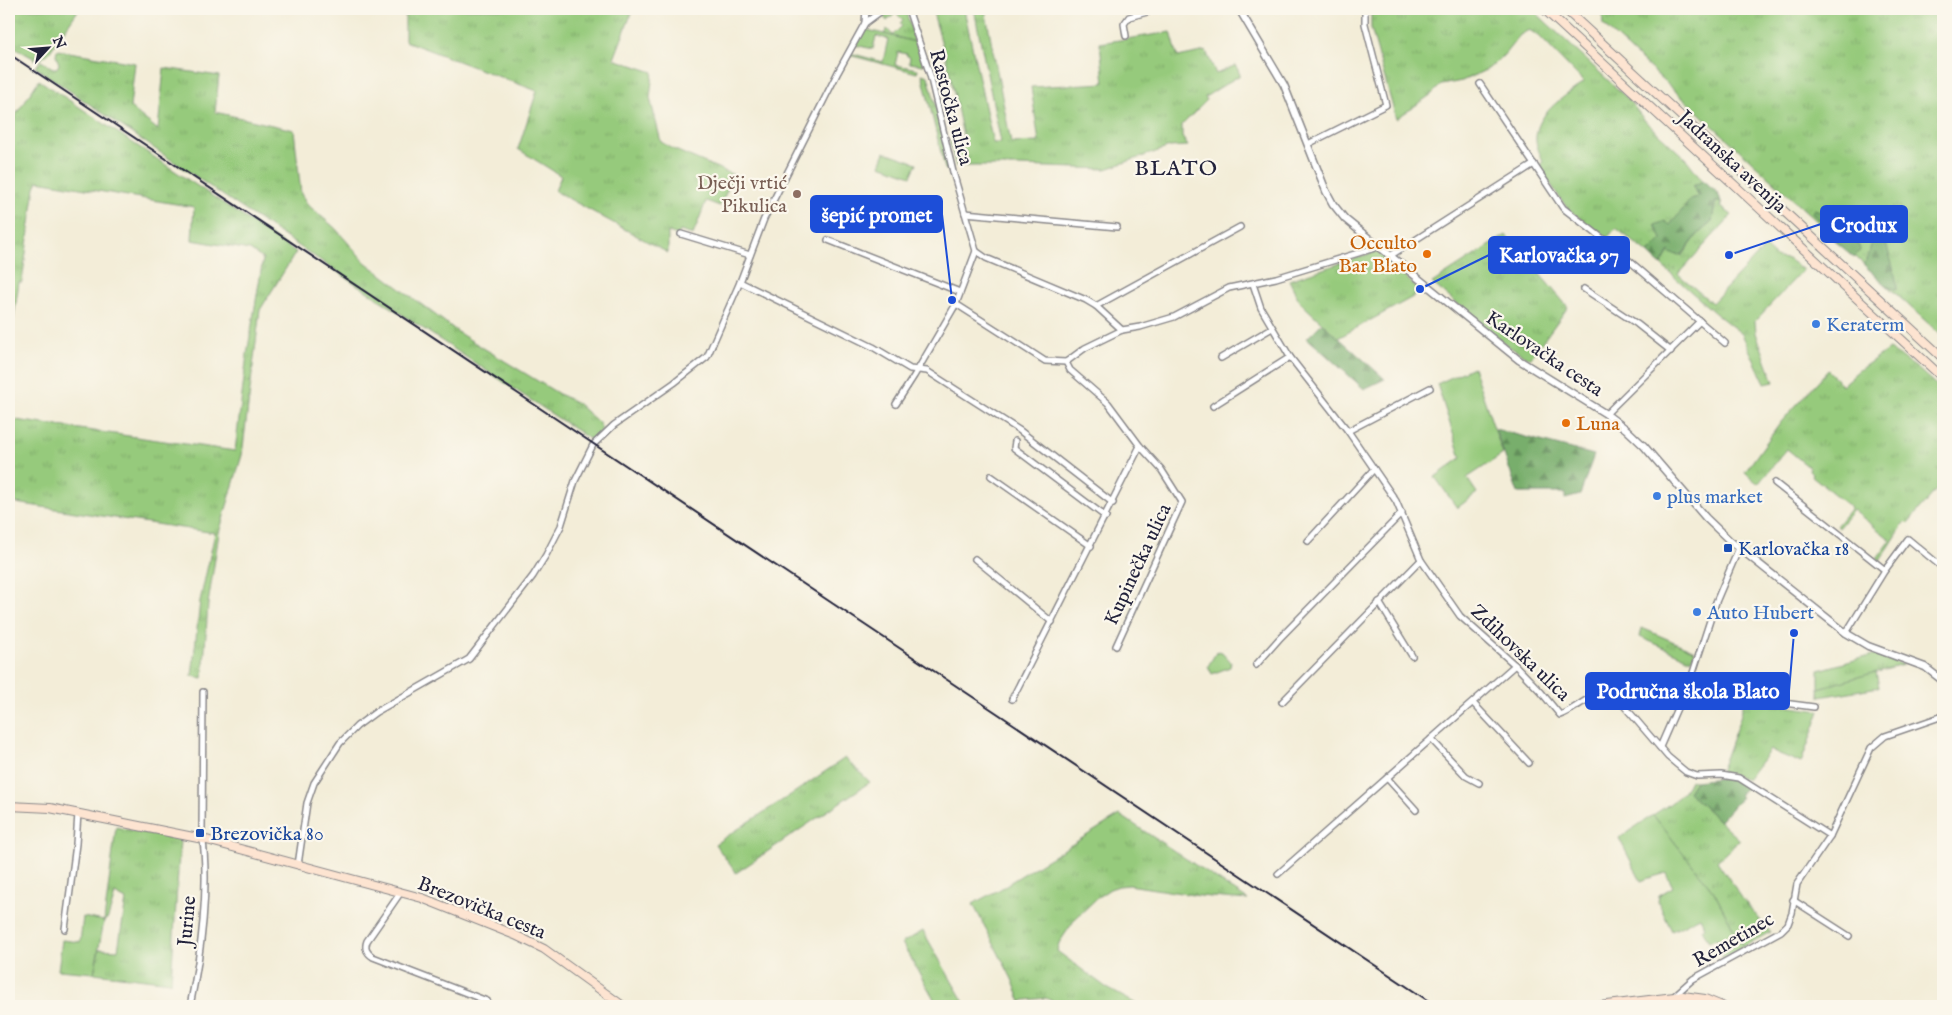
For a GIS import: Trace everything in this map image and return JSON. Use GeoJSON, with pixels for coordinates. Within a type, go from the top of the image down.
{"type":"FeatureCollection","features":[{"type":"Feature","properties":{"kind":"main road","name":"Jadranska avenija"},"geometry":{"type":"LineString","coordinates":[[1544,9],[1943,378]]}},
{"type":"Feature","properties":{"kind":"main road","name":"Jadranska avenija"},"geometry":{"type":"LineString","coordinates":[[1565,9],[1943,358]]}},
{"type":"Feature","properties":{"kind":"main road","name":"Brezovička cesta"},"geometry":{"type":"LineString","coordinates":[[9,806],[50,808],[203,839],[401,892],[444,906],[530,942],[556,957],[623,1006]]}},
{"type":"Feature","properties":{"kind":"main road"},"geometry":{"type":"LineString","coordinates":[[1599,1006],[1674,996],[1705,999],[1722,1006]]}},
{"type":"Feature","properties":{"kind":"street"},"geometry":{"type":"LineString","coordinates":[[298,865],[307,803],[314,783],[340,743],[356,726],[391,703],[462,665],[478,649],[546,555],[561,526],[575,481],[593,445],[614,425],[674,383],[707,357],[776,195],[865,23],[866,9]]}},
{"type":"Feature","properties":{"kind":"street"},"geometry":{"type":"LineString","coordinates":[[865,23],[884,9]]}},
{"type":"Feature","properties":{"kind":"street","name":"Rastočka ulica"},"geometry":{"type":"LineString","coordinates":[[908,9],[930,76],[976,251]]}},
{"type":"Feature","properties":{"kind":"street"},"geometry":{"type":"LineString","coordinates":[[1126,36],[1124,24],[1129,16],[1158,9]]}},
{"type":"Feature","properties":{"kind":"street","name":"Karlovačka cesta"},"geometry":{"type":"LineString","coordinates":[[1239,9],[1284,85],[1333,204],[1345,219],[1519,360],[1606,414],[1626,429],[1644,446],[1706,518],[1739,548],[1846,633],[1868,646],[1924,667],[1943,681]]}},
{"type":"Feature","properties":{"kind":"street"},"geometry":{"type":"LineString","coordinates":[[1308,144],[1386,105],[1365,24],[1365,9]]}},
{"type":"Feature","properties":{"kind":"street"},"geometry":{"type":"LineString","coordinates":[[1480,84],[1563,208],[1611,245],[1725,343]]}},
{"type":"Feature","properties":{"kind":"street"},"geometry":{"type":"LineString","coordinates":[[1390,256],[1534,164]]}},
{"type":"Feature","properties":{"kind":"street"},"geometry":{"type":"LineString","coordinates":[[965,213],[1117,227]]}},
{"type":"Feature","properties":{"kind":"street"},"geometry":{"type":"LineString","coordinates":[[1096,306],[1240,227]]}},
{"type":"Feature","properties":{"kind":"street"},"geometry":{"type":"LineString","coordinates":[[681,234],[750,255]]}},
{"type":"Feature","properties":{"kind":"street"},"geometry":{"type":"LineString","coordinates":[[828,240],[960,292]]}},
{"type":"Feature","properties":{"kind":"street"},"geometry":{"type":"LineString","coordinates":[[956,304],[1045,361],[1066,362],[1085,348],[1122,330],[1168,320],[1229,288],[1276,278],[1378,247]]}},
{"type":"Feature","properties":{"kind":"street"},"geometry":{"type":"LineString","coordinates":[[896,404],[956,304],[976,251],[986,258],[1057,287],[1096,306],[1122,330]]}},
{"type":"Feature","properties":{"kind":"street"},"geometry":{"type":"LineString","coordinates":[[740,282],[873,347],[910,369],[927,371],[1019,430],[1113,503]]}},
{"type":"Feature","properties":{"kind":"street","name":"Zdihovska ulica"},"geometry":{"type":"LineString","coordinates":[[1253,284],[1261,308],[1290,357],[1348,431],[1396,501],[1421,560],[1460,616],[1515,665],[1560,715],[1600,694],[1615,696],[1660,747]]}},
{"type":"Feature","properties":{"kind":"street"},"geometry":{"type":"LineString","coordinates":[[1584,289],[1637,324],[1671,352]]}},
{"type":"Feature","properties":{"kind":"street"},"geometry":{"type":"LineString","coordinates":[[1606,414],[1671,352],[1700,321]]}},
{"type":"Feature","properties":{"kind":"street"},"geometry":{"type":"LineString","coordinates":[[1221,358],[1272,328]]}},
{"type":"Feature","properties":{"kind":"street"},"geometry":{"type":"LineString","coordinates":[[1213,406],[1290,357]]}},
{"type":"Feature","properties":{"kind":"street","name":"Kupinečka ulica"},"geometry":{"type":"LineString","coordinates":[[1066,362],[1070,370],[1108,403],[1140,446],[1161,469],[1182,502],[1116,646]]}},
{"type":"Feature","properties":{"kind":"street"},"geometry":{"type":"LineString","coordinates":[[1348,431],[1430,388]]}},
{"type":"Feature","properties":{"kind":"street"},"geometry":{"type":"LineString","coordinates":[[1015,441],[1014,448],[1106,518]]}},
{"type":"Feature","properties":{"kind":"street"},"geometry":{"type":"LineString","coordinates":[[1012,699],[1106,518],[1140,446]]}},
{"type":"Feature","properties":{"kind":"street"},"geometry":{"type":"LineString","coordinates":[[1308,540],[1374,469]]}},
{"type":"Feature","properties":{"kind":"street"},"geometry":{"type":"LineString","coordinates":[[991,476],[1091,546]]}},
{"type":"Feature","properties":{"kind":"street"},"geometry":{"type":"LineString","coordinates":[[1775,484],[1885,570]]}},
{"type":"Feature","properties":{"kind":"street"},"geometry":{"type":"LineString","coordinates":[[1256,665],[1402,513]]}},
{"type":"Feature","properties":{"kind":"street"},"geometry":{"type":"LineString","coordinates":[[1846,633],[1885,570],[1908,538],[1943,568]]}},
{"type":"Feature","properties":{"kind":"street"},"geometry":{"type":"LineString","coordinates":[[1739,548],[1716,602],[1689,685],[1660,747],[1668,757],[1691,775],[1739,778],[1830,836]]}},
{"type":"Feature","properties":{"kind":"street"},"geometry":{"type":"LineString","coordinates":[[975,559],[1052,622]]}},
{"type":"Feature","properties":{"kind":"street"},"geometry":{"type":"LineString","coordinates":[[1282,702],[1421,560]]}},
{"type":"Feature","properties":{"kind":"street"},"geometry":{"type":"LineString","coordinates":[[1379,602],[1412,656]]}},
{"type":"Feature","properties":{"kind":"street"},"geometry":{"type":"LineString","coordinates":[[1278,874],[1515,665]]}},
{"type":"Feature","properties":{"kind":"street"},"geometry":{"type":"LineString","coordinates":[[1689,685],[1752,699],[1814,707]]}},
{"type":"Feature","properties":{"kind":"street"},"geometry":{"type":"LineString","coordinates":[[203,692],[203,839]]}},
{"type":"Feature","properties":{"kind":"street"},"geometry":{"type":"LineString","coordinates":[[1472,703],[1529,763]]}},
{"type":"Feature","properties":{"kind":"street","name":"Remetinec"},"geometry":{"type":"LineString","coordinates":[[1674,996],[1693,979],[1781,931],[1788,924],[1796,884],[1830,836],[1871,748],[1885,736],[1943,716]]}},
{"type":"Feature","properties":{"kind":"street"},"geometry":{"type":"LineString","coordinates":[[1431,739],[1466,776],[1479,783]]}},
{"type":"Feature","properties":{"kind":"street"},"geometry":{"type":"LineString","coordinates":[[1387,778],[1416,810]]}},
{"type":"Feature","properties":{"kind":"street"},"geometry":{"type":"LineString","coordinates":[[65,929],[78,813]]}},
{"type":"Feature","properties":{"kind":"street","name":"Jurine"},"geometry":{"type":"LineString","coordinates":[[190,1006],[200,943],[205,886],[203,839]]}},
{"type":"Feature","properties":{"kind":"street","name":"Brezovička cesta"},"geometry":{"type":"LineString","coordinates":[[401,892],[367,941],[366,951],[373,957],[487,1001]]}},
{"type":"Feature","properties":{"kind":"street","name":"Remetinec"},"geometry":{"type":"LineString","coordinates":[[1793,900],[1849,936]]}},
{"type":"Feature","properties":{"kind":"green space"},"geometry":{"type":"Polygon","coordinates":[[[9,9],[79,9],[49,53],[38,61],[9,44],[9,9]]]}},
{"type":"Feature","properties":{"kind":"green space"},"geometry":{"type":"Polygon","coordinates":[[[405,9],[633,9],[614,59],[653,72],[650,98],[661,142],[675,150],[734,175],[720,206],[706,201],[693,235],[680,231],[678,235],[668,232],[668,253],[555,191],[561,176],[518,149],[537,91],[405,41],[405,9]]]}},
{"type":"Feature","properties":{"kind":"green space"},"geometry":{"type":"Polygon","coordinates":[[[891,9],[903,9],[906,11],[915,42],[884,34],[887,29],[893,35],[902,26],[900,23],[903,20],[896,13],[887,21],[881,14],[891,9]]]}},
{"type":"Feature","properties":{"kind":"green space"},"geometry":{"type":"Polygon","coordinates":[[[932,9],[964,9],[993,143],[1001,143],[974,9],[985,9],[1011,143],[1039,142],[1031,87],[1104,83],[1100,43],[1171,32],[1178,57],[1206,51],[1216,74],[1236,65],[1240,75],[1205,97],[1207,100],[1182,125],[1182,137],[1188,146],[1170,147],[1106,169],[956,166],[949,141],[964,141],[949,69],[932,9]]]}},
{"type":"Feature","properties":{"kind":"green space"},"geometry":{"type":"Polygon","coordinates":[[[1371,9],[1532,9],[1627,98],[1647,123],[1687,160],[1703,181],[1693,186],[1698,197],[1691,199],[1662,239],[1648,253],[1616,228],[1606,239],[1572,212],[1562,201],[1539,167],[1543,161],[1537,146],[1536,136],[1538,127],[1548,111],[1584,82],[1539,36],[1529,30],[1520,35],[1504,55],[1488,69],[1462,81],[1441,85],[1432,94],[1396,119],[1371,28],[1371,9]]]}},
{"type":"Feature","properties":{"kind":"green space"},"geometry":{"type":"Polygon","coordinates":[[[1602,9],[1940,9],[1943,21],[1943,337],[1603,25],[1602,9]]]}},
{"type":"Feature","properties":{"kind":"green space"},"geometry":{"type":"Polygon","coordinates":[[[864,29],[915,42],[924,65],[909,63],[910,57],[907,54],[898,52],[895,65],[918,69],[917,73],[849,55],[850,53],[883,62],[888,39],[876,36],[873,49],[855,45],[864,29]]]}},
{"type":"Feature","properties":{"kind":"green space"},"geometry":{"type":"Polygon","coordinates":[[[57,50],[135,63],[130,107],[158,130],[164,68],[219,76],[215,112],[294,130],[301,194],[308,205],[335,228],[365,262],[462,335],[577,403],[599,423],[602,429],[594,442],[246,211],[35,67],[41,61],[53,68],[57,68],[59,64],[56,55],[57,50]]]}},
{"type":"Feature","properties":{"kind":"green space"},"geometry":{"type":"Polygon","coordinates":[[[922,74],[928,76],[953,172],[945,169],[922,74]]]}},
{"type":"Feature","properties":{"kind":"green space"},"geometry":{"type":"Polygon","coordinates":[[[39,80],[296,252],[260,310],[242,455],[219,533],[208,604],[203,678],[192,676],[200,601],[215,533],[9,502],[9,419],[235,451],[247,354],[263,259],[250,250],[192,240],[194,207],[38,181],[35,187],[22,282],[19,282],[9,350],[9,125],[39,80]]]}},
{"type":"Feature","properties":{"kind":"green space"},"geometry":{"type":"Polygon","coordinates":[[[885,152],[917,163],[911,176],[880,165],[885,152]]]}},
{"type":"Feature","properties":{"kind":"green space"},"geometry":{"type":"Polygon","coordinates":[[[1703,181],[1717,192],[1721,202],[1715,202],[1712,222],[1699,233],[1682,255],[1671,254],[1669,251],[1661,265],[1648,253],[1662,239],[1655,225],[1665,221],[1670,225],[1691,199],[1698,197],[1693,186],[1703,181]]]}},
{"type":"Feature","properties":{"kind":"green space"},"geometry":{"type":"Polygon","coordinates":[[[1715,202],[1721,202],[1722,208],[1732,215],[1678,274],[1712,303],[1765,247],[1777,258],[1788,259],[1803,270],[1755,321],[1756,333],[1774,382],[1765,384],[1742,334],[1715,313],[1661,265],[1670,250],[1683,255],[1699,233],[1712,222],[1715,202]]]}},
{"type":"Feature","properties":{"kind":"green space"},"geometry":{"type":"Polygon","coordinates":[[[1814,209],[1827,213],[1830,220],[1846,231],[1859,246],[1860,251],[1854,257],[1829,236],[1823,222],[1812,212],[1814,209]]]}},
{"type":"Feature","properties":{"kind":"green space"},"geometry":{"type":"Polygon","coordinates":[[[1506,235],[1568,307],[1530,359],[1508,346],[1432,283],[1506,235]]]}},
{"type":"Feature","properties":{"kind":"green space"},"geometry":{"type":"Polygon","coordinates":[[[1872,239],[1886,243],[1897,289],[1885,284],[1863,264],[1868,259],[1872,239]]]}},
{"type":"Feature","properties":{"kind":"green space"},"geometry":{"type":"Polygon","coordinates":[[[1375,252],[1394,264],[1422,292],[1338,338],[1300,302],[1289,280],[1375,252]]]}},
{"type":"Feature","properties":{"kind":"green space"},"geometry":{"type":"Polygon","coordinates":[[[1322,323],[1385,379],[1364,389],[1307,338],[1322,323]]]}},
{"type":"Feature","properties":{"kind":"green space"},"geometry":{"type":"Polygon","coordinates":[[[1889,349],[1917,368],[1943,391],[1943,482],[1907,524],[1905,522],[1880,561],[1877,559],[1891,540],[1853,510],[1838,528],[1836,526],[1851,508],[1811,475],[1810,468],[1787,449],[1758,484],[1745,472],[1781,422],[1828,370],[1842,385],[1859,370],[1889,349]]]}},
{"type":"Feature","properties":{"kind":"green space"},"geometry":{"type":"Polygon","coordinates":[[[1473,367],[1503,454],[1467,478],[1477,493],[1457,508],[1435,477],[1461,458],[1437,384],[1473,367]]]}},
{"type":"Feature","properties":{"kind":"green space"},"geometry":{"type":"Polygon","coordinates":[[[1495,429],[1594,455],[1580,495],[1565,499],[1565,493],[1518,493],[1495,429]]]}},
{"type":"Feature","properties":{"kind":"green space"},"geometry":{"type":"Polygon","coordinates":[[[1642,628],[1695,651],[1692,660],[1640,637],[1642,628]]]}},
{"type":"Feature","properties":{"kind":"green space"},"geometry":{"type":"Polygon","coordinates":[[[1217,651],[1222,652],[1231,662],[1230,667],[1212,674],[1208,666],[1217,651]]]}},
{"type":"Feature","properties":{"kind":"green space"},"geometry":{"type":"Polygon","coordinates":[[[1876,654],[1903,665],[1819,688],[1819,670],[1876,654]]]}},
{"type":"Feature","properties":{"kind":"green space"},"geometry":{"type":"Polygon","coordinates":[[[1876,672],[1879,687],[1820,697],[1819,688],[1876,672]]]}},
{"type":"Feature","properties":{"kind":"green space"},"geometry":{"type":"Polygon","coordinates":[[[1744,700],[1820,711],[1801,763],[1770,750],[1747,780],[1736,775],[1720,772],[1740,718],[1744,700]]]}},
{"type":"Feature","properties":{"kind":"green space"},"geometry":{"type":"Polygon","coordinates":[[[845,758],[870,782],[736,873],[715,844],[845,758]]]}},
{"type":"Feature","properties":{"kind":"green space"},"geometry":{"type":"Polygon","coordinates":[[[1729,777],[1749,786],[1739,795],[1741,797],[1720,821],[1688,792],[1695,781],[1729,777]]]}},
{"type":"Feature","properties":{"kind":"green space"},"geometry":{"type":"Polygon","coordinates":[[[1690,780],[1695,781],[1688,792],[1740,840],[1717,861],[1742,898],[1770,932],[1743,947],[1714,892],[1653,815],[1679,796],[1690,780]]]}},
{"type":"Feature","properties":{"kind":"green space"},"geometry":{"type":"Polygon","coordinates":[[[1120,815],[1248,900],[1200,896],[1129,885],[1110,889],[1098,897],[1075,919],[1059,943],[1057,951],[1107,988],[1140,1006],[1062,1006],[1046,998],[1021,1002],[1012,979],[973,904],[1120,815]]]}},
{"type":"Feature","properties":{"kind":"green space"},"geometry":{"type":"Polygon","coordinates":[[[1653,815],[1714,892],[1743,947],[1723,958],[1718,949],[1721,947],[1717,938],[1709,942],[1702,929],[1705,927],[1700,917],[1672,931],[1658,902],[1659,895],[1673,887],[1666,873],[1641,881],[1619,838],[1653,815]]]}},
{"type":"Feature","properties":{"kind":"green space"},"geometry":{"type":"Polygon","coordinates":[[[116,827],[180,840],[171,982],[94,973],[99,949],[118,950],[126,900],[115,894],[108,918],[104,921],[116,827]]]}},
{"type":"Feature","properties":{"kind":"green space"},"geometry":{"type":"Polygon","coordinates":[[[83,917],[104,921],[94,973],[58,970],[62,940],[80,942],[83,917]]]}},
{"type":"Feature","properties":{"kind":"green space"},"geometry":{"type":"Polygon","coordinates":[[[923,931],[966,1006],[938,1006],[902,943],[923,931]]]}},
{"type":"Feature","properties":{"kind":"railway"},"geometry":{"type":"LineString","coordinates":[[9,54],[1436,1006]]}},
{"type":"Feature","properties":{"kind":"place","name":"Dječji vrtić Pikulica"},"geometry":{"type":"Point","coordinates":[797,194]}},
{"type":"Feature","properties":{"kind":"place","name":"Occulto Bar Blato"},"geometry":{"type":"Point","coordinates":[1427,254]}},
{"type":"Feature","properties":{"kind":"place","name":"Crodux"},"geometry":{"type":"Point","coordinates":[1729,255]}},
{"type":"Feature","properties":{"kind":"place","name":"Karlovačka 97"},"geometry":{"type":"Point","coordinates":[1420,289]}},
{"type":"Feature","properties":{"kind":"place","name":"šepić promet"},"geometry":{"type":"Point","coordinates":[952,300]}},
{"type":"Feature","properties":{"kind":"place","name":"Keraterm"},"geometry":{"type":"Point","coordinates":[1816,324]}},
{"type":"Feature","properties":{"kind":"place","name":"Luna"},"geometry":{"type":"Point","coordinates":[1566,423]}},
{"type":"Feature","properties":{"kind":"place","name":"plus market"},"geometry":{"type":"Point","coordinates":[1657,496]}},
{"type":"Feature","properties":{"kind":"place","name":"Karlovačka 18"},"geometry":{"type":"Point","coordinates":[1728,548]}},
{"type":"Feature","properties":{"kind":"place","name":"Auto Hubert"},"geometry":{"type":"Point","coordinates":[1697,612]}},
{"type":"Feature","properties":{"kind":"place","name":"Područna škola Blato"},"geometry":{"type":"Point","coordinates":[1794,633]}},
{"type":"Feature","properties":{"kind":"place","name":"Brezovička 80"},"geometry":{"type":"Point","coordinates":[200,833]}},
{"type":"Feature","properties":{"kind":"district","name":"BLATO"},"geometry":{"type":"Point","coordinates":[1176,167]}}]}
